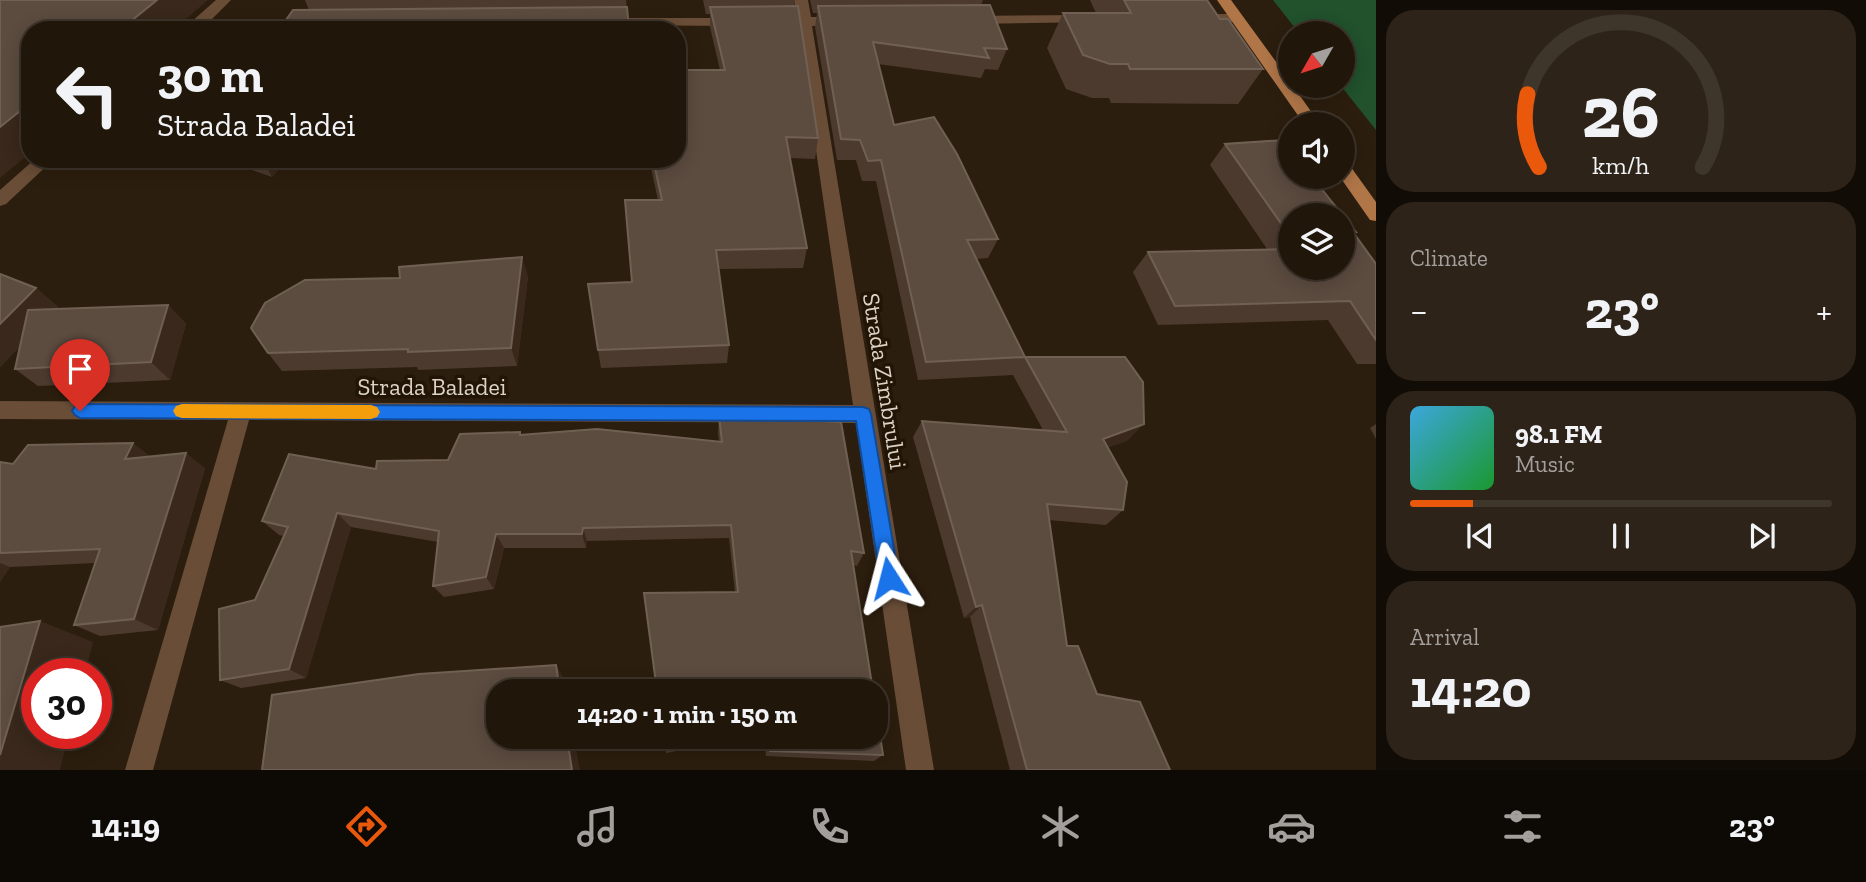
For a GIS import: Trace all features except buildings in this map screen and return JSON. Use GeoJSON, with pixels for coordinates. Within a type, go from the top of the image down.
{"type":"FeatureCollection","features":[{"type":"Feature","properties":{"kind":"main road"},"geometry":{"type":"LineString","coordinates":[[1224,0],[1303,112]]}},
{"type":"Feature","properties":{"kind":"main road"},"geometry":{"type":"LineString","coordinates":[[1355,185],[1376,215]]}},
{"type":"Feature","properties":{"kind":"street"},"geometry":{"type":"LineString","coordinates":[[200,21],[224,0]]}},
{"type":"Feature","properties":{"kind":"street","name":"Strada Zimbrului"},"geometry":{"type":"LineString","coordinates":[[801,0],[920,770]]}},
{"type":"Feature","properties":{"kind":"street"},"geometry":{"type":"LineString","coordinates":[[1170,18],[1236,18]]}},
{"type":"Feature","properties":{"kind":"street"},"geometry":{"type":"LineString","coordinates":[[953,20],[1102,19]]}},
{"type":"Feature","properties":{"kind":"street"},"geometry":{"type":"LineString","coordinates":[[686,22],[858,21]]}},
{"type":"Feature","properties":{"kind":"street"},"geometry":{"type":"LineString","coordinates":[[0,200],[36,168]]}},
{"type":"Feature","properties":{"kind":"street","name":"Strada Baladei"},"geometry":{"type":"LineString","coordinates":[[0,410],[863,414]]}},
{"type":"Feature","properties":{"kind":"street"},"geometry":{"type":"LineString","coordinates":[[139,770],[241,412]]}},
{"type":"Feature","properties":{"kind":"green space"},"geometry":{"type":"Polygon","coordinates":[[[1273,0],[1376,0],[1376,130],[1351,98],[1355,98],[1355,21],[1290,21],[1273,0]]]}},
{"type":"Feature","properties":{"kind":"slow traffic"},"geometry":{"type":"LineString","coordinates":[[182,411],[371,412]]}},
{"type":"Feature","properties":{"kind":"route"},"geometry":{"type":"LineString","coordinates":[[80,411],[863,414],[889,578]]}}]}
